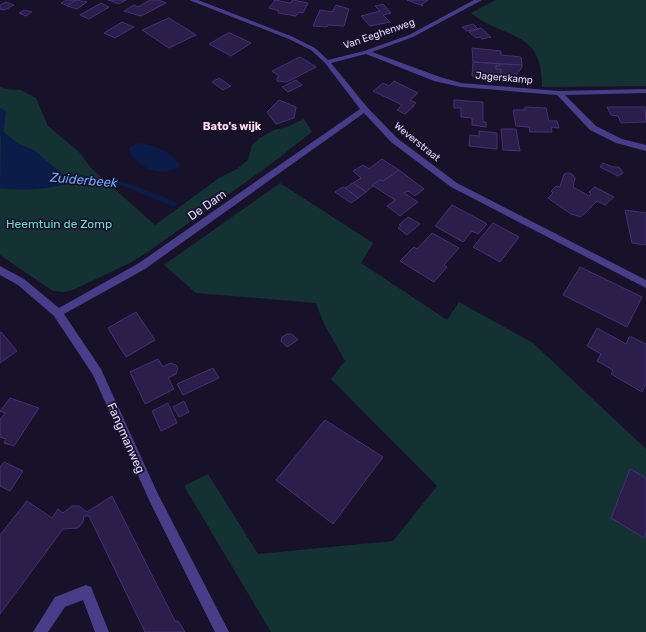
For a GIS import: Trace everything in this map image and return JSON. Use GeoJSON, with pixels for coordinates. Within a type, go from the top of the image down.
{"type":"FeatureCollection","features":[{"type":"Feature","properties":{"kind":"street","name":"Weverstraat"},"geometry":{"type":"LineString","coordinates":[[192,0],[291,38],[313,49],[327,62],[364,109],[394,140],[454,185],[646,284]]}},
{"type":"Feature","properties":{"kind":"street","name":"Van Eeghenweg"},"geometry":{"type":"LineString","coordinates":[[327,62],[366,52],[411,36],[478,0]]}},
{"type":"Feature","properties":{"kind":"street","name":"Jagerskamp"},"geometry":{"type":"LineString","coordinates":[[366,52],[437,79],[461,85],[560,93],[646,91]]}},
{"type":"Feature","properties":{"kind":"street"},"geometry":{"type":"LineString","coordinates":[[560,93],[593,128],[619,141],[646,148]]}},
{"type":"Feature","properties":{"kind":"street","name":"De Dam"},"geometry":{"type":"LineString","coordinates":[[58,313],[142,266],[364,109]]}},
{"type":"Feature","properties":{"kind":"street","name":"Fangmanweg"},"geometry":{"type":"LineString","coordinates":[[0,270],[21,282],[58,313],[97,372],[152,496],[222,632]]}},
{"type":"Feature","properties":{"kind":"street"},"geometry":{"type":"LineString","coordinates":[[40,632],[60,602],[86,592],[102,632]]}},
{"type":"Feature","properties":{"kind":"green space"},"geometry":{"type":"Polygon","coordinates":[[[496,0],[646,0],[646,86],[542,87],[540,68],[536,54],[529,45],[520,38],[484,22],[471,13],[496,0]]]}},
{"type":"Feature","properties":{"kind":"green space","name":"Heemtuin de Zomp"},"geometry":{"type":"Polygon","coordinates":[[[0,86],[5,89],[21,90],[36,98],[48,126],[79,152],[91,168],[155,225],[219,178],[237,169],[248,160],[252,145],[260,138],[274,130],[287,127],[304,119],[312,132],[271,164],[148,252],[130,263],[75,289],[64,292],[53,291],[0,255],[0,86]]]}},
{"type":"Feature","properties":{"kind":"green space"},"geometry":{"type":"Polygon","coordinates":[[[280,183],[373,243],[361,263],[447,320],[459,302],[533,343],[646,449],[646,632],[271,632],[184,486],[208,474],[258,554],[393,541],[437,486],[331,379],[345,361],[323,322],[316,303],[196,293],[164,265],[280,183]]]}},
{"type":"Feature","properties":{"kind":"water"},"geometry":{"type":"Polygon","coordinates":[[[1,130],[19,144],[34,150],[72,182],[54,187],[36,189],[0,188],[1,130]]]}},
{"type":"Feature","properties":{"kind":"water"},"geometry":{"type":"Polygon","coordinates":[[[139,143],[150,145],[167,152],[176,160],[179,167],[165,172],[150,169],[144,166],[138,162],[129,150],[131,146],[139,143]]]}},
{"type":"Feature","properties":{"kind":"building"},"geometry":{"type":"Polygon","coordinates":[[[66,0],[76,0],[68,6],[61,3],[66,0]]]}},
{"type":"Feature","properties":{"kind":"building"},"geometry":{"type":"Polygon","coordinates":[[[76,0],[87,2],[77,9],[67,6],[76,0]]]}},
{"type":"Feature","properties":{"kind":"building"},"geometry":{"type":"Polygon","coordinates":[[[108,0],[126,0],[119,4],[108,0]]]}},
{"type":"Feature","properties":{"kind":"building"},"geometry":{"type":"Polygon","coordinates":[[[150,0],[159,0],[166,3],[141,16],[124,11],[134,5],[138,7],[150,0]]]}},
{"type":"Feature","properties":{"kind":"building"},"geometry":{"type":"Polygon","coordinates":[[[275,0],[290,3],[293,0],[308,3],[303,13],[299,12],[296,16],[278,13],[279,11],[269,8],[275,0]]]}},
{"type":"Feature","properties":{"kind":"building"},"geometry":{"type":"Polygon","coordinates":[[[407,0],[428,0],[421,5],[423,6],[407,0]]]}},
{"type":"Feature","properties":{"kind":"building"},"geometry":{"type":"Polygon","coordinates":[[[6,2],[14,5],[5,10],[0,9],[0,5],[6,2]]]}},
{"type":"Feature","properties":{"kind":"building"},"geometry":{"type":"Polygon","coordinates":[[[101,3],[109,7],[89,19],[80,15],[101,3]]]}},
{"type":"Feature","properties":{"kind":"building"},"geometry":{"type":"Polygon","coordinates":[[[383,4],[391,13],[383,15],[390,22],[370,26],[361,16],[380,11],[375,6],[383,4]]]}},
{"type":"Feature","properties":{"kind":"building"},"geometry":{"type":"Polygon","coordinates":[[[336,5],[349,9],[344,26],[313,26],[320,10],[332,12],[336,5]]]}},
{"type":"Feature","properties":{"kind":"building"},"geometry":{"type":"Polygon","coordinates":[[[25,10],[32,12],[26,16],[19,13],[25,10]]]}},
{"type":"Feature","properties":{"kind":"building"},"geometry":{"type":"Polygon","coordinates":[[[169,18],[196,35],[169,48],[142,30],[169,18]]]}},
{"type":"Feature","properties":{"kind":"building"},"geometry":{"type":"Polygon","coordinates":[[[122,22],[134,27],[115,38],[104,33],[122,22]]]}},
{"type":"Feature","properties":{"kind":"building"},"geometry":{"type":"Polygon","coordinates":[[[473,24],[478,29],[467,31],[462,27],[473,24]]]}},
{"type":"Feature","properties":{"kind":"building"},"geometry":{"type":"Polygon","coordinates":[[[481,28],[491,37],[482,39],[480,37],[476,38],[469,32],[481,28]]]}},
{"type":"Feature","properties":{"kind":"building"},"geometry":{"type":"Polygon","coordinates":[[[228,33],[251,43],[231,56],[209,44],[228,33]]]}},
{"type":"Feature","properties":{"kind":"building"},"geometry":{"type":"Polygon","coordinates":[[[472,48],[501,51],[501,55],[521,57],[522,65],[473,62],[472,48]]]}},
{"type":"Feature","properties":{"kind":"building"},"geometry":{"type":"Polygon","coordinates":[[[300,57],[316,67],[287,82],[277,81],[279,76],[272,71],[300,57]]]}},
{"type":"Feature","properties":{"kind":"building"},"geometry":{"type":"Polygon","coordinates":[[[473,62],[500,64],[500,66],[496,66],[496,69],[501,69],[502,79],[472,76],[473,62]]]}},
{"type":"Feature","properties":{"kind":"building"},"geometry":{"type":"Polygon","coordinates":[[[500,64],[522,65],[522,67],[515,77],[501,74],[501,69],[496,69],[496,66],[500,66],[500,64]]]}},
{"type":"Feature","properties":{"kind":"building"},"geometry":{"type":"Polygon","coordinates":[[[219,78],[231,86],[223,90],[212,82],[219,78]]]}},
{"type":"Feature","properties":{"kind":"building"},"geometry":{"type":"Polygon","coordinates":[[[296,80],[302,85],[288,92],[282,87],[296,80]]]}},
{"type":"Feature","properties":{"kind":"building"},"geometry":{"type":"Polygon","coordinates":[[[394,81],[418,93],[410,100],[416,103],[405,114],[397,110],[402,105],[373,91],[383,83],[389,86],[394,81]]]}},
{"type":"Feature","properties":{"kind":"building"},"geometry":{"type":"Polygon","coordinates":[[[279,100],[296,107],[294,118],[276,124],[267,112],[279,100]]]}},
{"type":"Feature","properties":{"kind":"building"},"geometry":{"type":"Polygon","coordinates":[[[454,100],[483,102],[483,122],[486,122],[486,127],[472,125],[472,118],[461,117],[461,108],[454,108],[454,100]]]}},
{"type":"Feature","properties":{"kind":"building"},"geometry":{"type":"Polygon","coordinates":[[[525,107],[546,108],[549,121],[557,121],[559,128],[551,127],[552,132],[530,132],[529,127],[516,126],[513,110],[525,110],[525,107]]]}},
{"type":"Feature","properties":{"kind":"building"},"geometry":{"type":"Polygon","coordinates":[[[607,107],[645,107],[646,122],[621,123],[618,116],[611,115],[607,107]]]}},
{"type":"Feature","properties":{"kind":"building"},"geometry":{"type":"Polygon","coordinates":[[[501,129],[516,129],[520,151],[503,150],[501,129]]]}},
{"type":"Feature","properties":{"kind":"building"},"geometry":{"type":"Polygon","coordinates":[[[479,131],[497,133],[497,149],[469,146],[470,135],[479,136],[479,131]]]}},
{"type":"Feature","properties":{"kind":"building"},"geometry":{"type":"Polygon","coordinates":[[[382,159],[399,170],[383,181],[380,180],[366,192],[353,183],[361,178],[353,171],[363,165],[369,169],[382,159]]]}},
{"type":"Feature","properties":{"kind":"building"},"geometry":{"type":"Polygon","coordinates":[[[603,163],[613,167],[619,167],[623,173],[618,176],[600,167],[603,163]]]}},
{"type":"Feature","properties":{"kind":"building"},"geometry":{"type":"Polygon","coordinates":[[[399,170],[424,189],[415,196],[408,191],[404,193],[418,202],[400,216],[387,206],[395,200],[372,185],[380,180],[383,181],[399,170]]]}},
{"type":"Feature","properties":{"kind":"building"},"geometry":{"type":"Polygon","coordinates":[[[564,174],[572,174],[575,178],[573,187],[589,196],[591,194],[589,192],[595,187],[614,197],[605,205],[597,201],[581,217],[571,214],[548,198],[553,193],[551,191],[556,186],[560,187],[564,174]]]}},
{"type":"Feature","properties":{"kind":"building"},"geometry":{"type":"Polygon","coordinates":[[[353,183],[366,192],[358,198],[345,188],[353,183]]]}},
{"type":"Feature","properties":{"kind":"building"},"geometry":{"type":"Polygon","coordinates":[[[343,187],[358,198],[351,203],[335,192],[343,187]]]}},
{"type":"Feature","properties":{"kind":"building"},"geometry":{"type":"Polygon","coordinates":[[[452,205],[487,224],[478,234],[472,231],[463,242],[435,226],[452,205]]]}},
{"type":"Feature","properties":{"kind":"building"},"geometry":{"type":"Polygon","coordinates":[[[625,210],[646,213],[646,245],[632,243],[625,210]]]}},
{"type":"Feature","properties":{"kind":"building"},"geometry":{"type":"Polygon","coordinates":[[[408,217],[420,224],[407,235],[398,228],[401,226],[399,225],[408,217]]]}},
{"type":"Feature","properties":{"kind":"building"},"geometry":{"type":"Polygon","coordinates":[[[493,223],[519,237],[500,262],[473,247],[493,223]]]}},
{"type":"Feature","properties":{"kind":"building"},"geometry":{"type":"Polygon","coordinates":[[[432,233],[459,248],[444,265],[447,267],[434,282],[400,261],[414,247],[417,249],[432,233]]]}},
{"type":"Feature","properties":{"kind":"building"},"geometry":{"type":"Polygon","coordinates":[[[580,267],[642,297],[627,327],[563,295],[580,267]]]}},
{"type":"Feature","properties":{"kind":"building"},"geometry":{"type":"Polygon","coordinates":[[[136,312],[155,340],[126,357],[108,328],[136,312]]]}},
{"type":"Feature","properties":{"kind":"building"},"geometry":{"type":"Polygon","coordinates":[[[597,328],[626,344],[629,337],[632,337],[646,344],[646,384],[642,392],[611,374],[613,370],[597,361],[601,354],[587,346],[597,328]]]}},
{"type":"Feature","properties":{"kind":"building"},"geometry":{"type":"Polygon","coordinates":[[[1,332],[17,351],[0,363],[0,333],[1,332]]]}},
{"type":"Feature","properties":{"kind":"building"},"geometry":{"type":"Polygon","coordinates":[[[287,334],[292,334],[298,340],[287,347],[281,341],[282,337],[287,334]]]}},
{"type":"Feature","properties":{"kind":"building"},"geometry":{"type":"Polygon","coordinates":[[[158,359],[163,367],[170,363],[176,365],[178,368],[176,374],[168,378],[174,389],[145,404],[130,372],[158,359]]]}},
{"type":"Feature","properties":{"kind":"building"},"geometry":{"type":"Polygon","coordinates":[[[213,368],[219,378],[183,395],[177,384],[213,368]]]}},
{"type":"Feature","properties":{"kind":"building"},"geometry":{"type":"Polygon","coordinates":[[[10,398],[39,408],[14,446],[4,443],[6,439],[0,437],[0,420],[5,413],[0,411],[10,398]]]}},
{"type":"Feature","properties":{"kind":"building"},"geometry":{"type":"Polygon","coordinates":[[[184,401],[189,412],[179,417],[173,407],[184,401]]]}},
{"type":"Feature","properties":{"kind":"building"},"geometry":{"type":"Polygon","coordinates":[[[168,403],[177,423],[161,431],[152,411],[168,403]]]}},
{"type":"Feature","properties":{"kind":"building"},"geometry":{"type":"Polygon","coordinates":[[[325,420],[383,457],[333,524],[276,480],[325,420]]]}},
{"type":"Feature","properties":{"kind":"building"},"geometry":{"type":"Polygon","coordinates":[[[4,462],[23,471],[10,491],[0,486],[0,467],[4,462]]]}},
{"type":"Feature","properties":{"kind":"building"},"geometry":{"type":"Polygon","coordinates":[[[630,469],[646,478],[646,532],[644,538],[611,518],[630,469]]]}},
{"type":"Feature","properties":{"kind":"building"},"geometry":{"type":"Polygon","coordinates":[[[112,496],[175,621],[178,621],[185,632],[145,632],[89,516],[84,516],[83,522],[78,528],[63,529],[0,614],[0,535],[27,501],[52,518],[58,509],[63,513],[72,506],[79,506],[87,512],[112,496]]]}},
{"type":"Feature","properties":{"kind":"waterway","name":"Zuiderbeek"},"geometry":{"type":"LineString","coordinates":[[0,110],[3,111],[0,135]]}},
{"type":"Feature","properties":{"kind":"waterway","name":"Zuiderbeek"},"geometry":{"type":"LineString","coordinates":[[63,180],[125,184],[174,204]]}},
{"type":"Feature","properties":{"kind":"district","name":"Bato's wijk"},"geometry":{"type":"Point","coordinates":[232,126]}}]}
